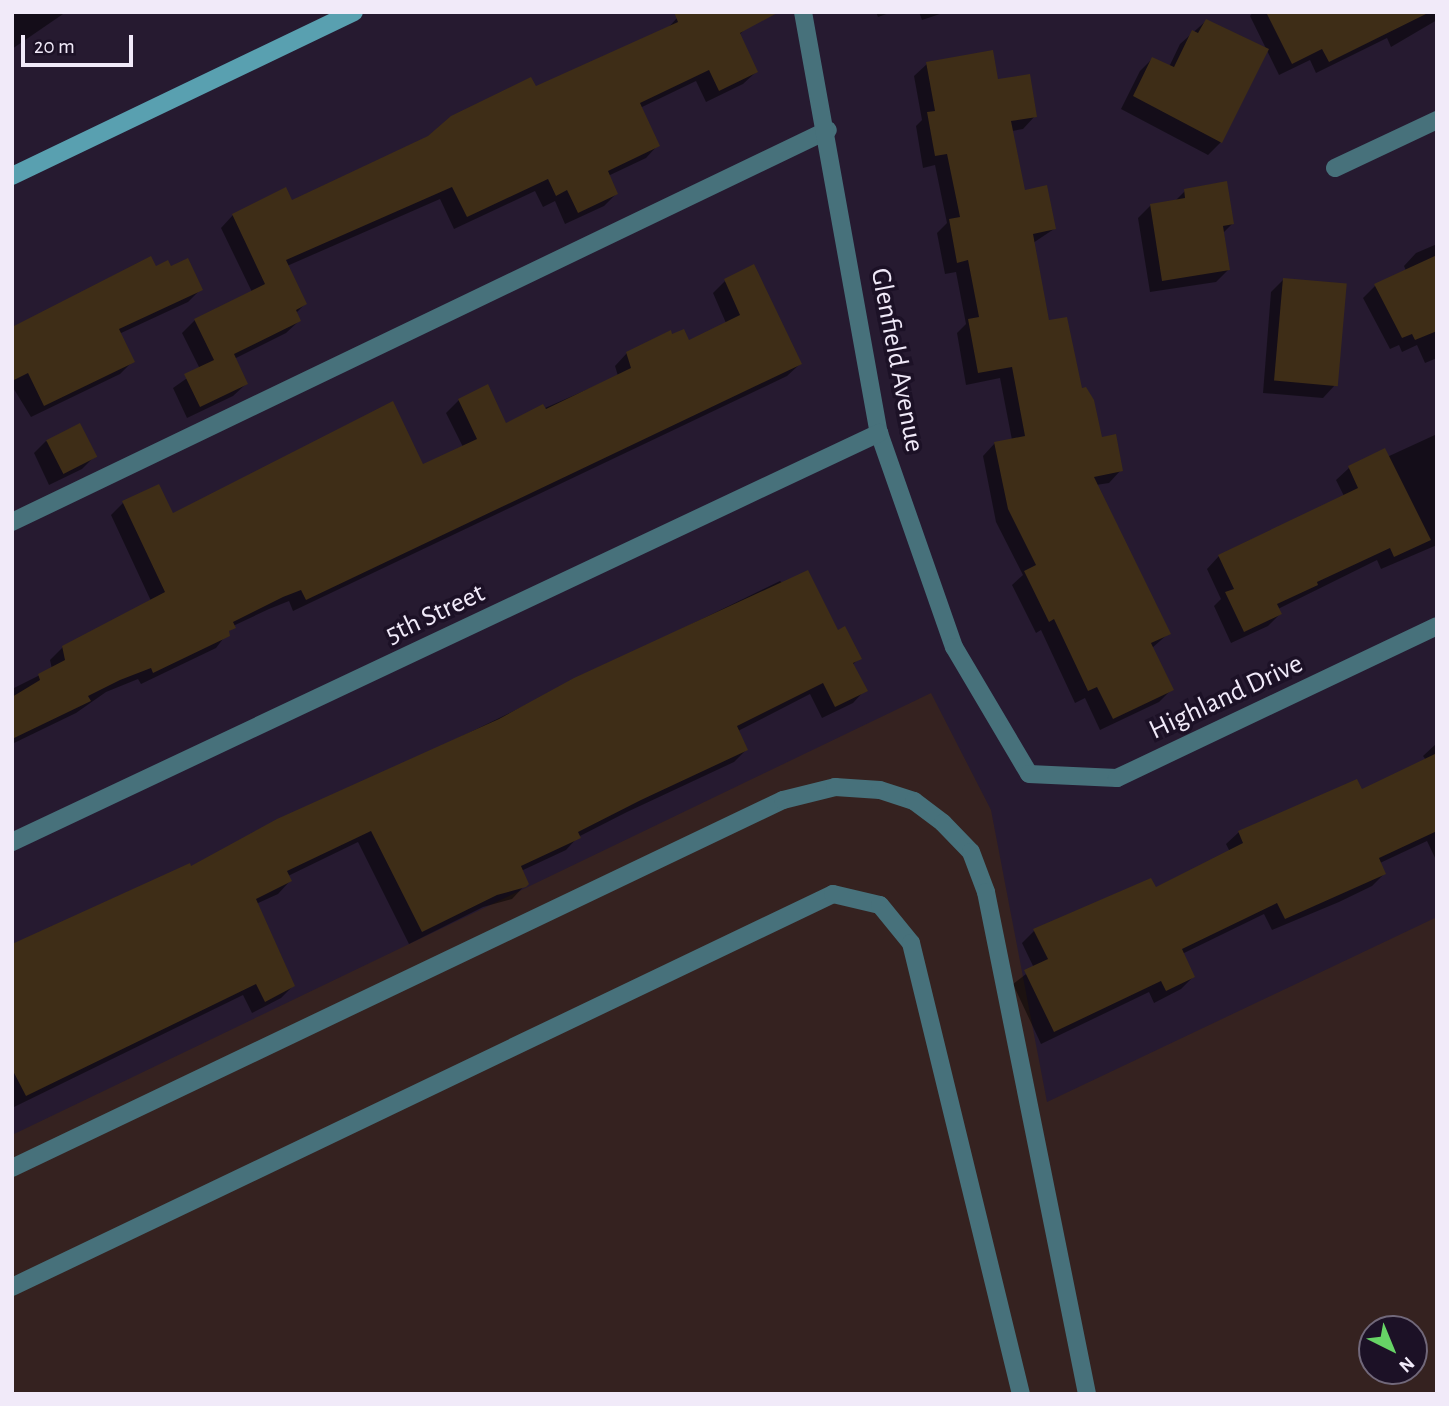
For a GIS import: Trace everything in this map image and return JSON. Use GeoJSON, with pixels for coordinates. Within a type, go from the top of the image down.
{"type":"FeatureCollection","features":[{"type":"Feature","properties":{"kind":"main road"},"geometry":{"type":"LineString","coordinates":[[12,177],[354,12]]}},
{"type":"Feature","properties":{"kind":"street","name":"Glenfield Avenue"},"geometry":{"type":"LineString","coordinates":[[803,12],[828,130],[879,433],[954,647],[1029,774]]}},
{"type":"Feature","properties":{"kind":"street"},"geometry":{"type":"LineString","coordinates":[[1335,168],[1437,120]]}},
{"type":"Feature","properties":{"kind":"street"},"geometry":{"type":"LineString","coordinates":[[12,522],[828,130]]}},
{"type":"Feature","properties":{"kind":"street","name":"5th Street"},"geometry":{"type":"LineString","coordinates":[[12,842],[879,433]]}},
{"type":"Feature","properties":{"kind":"street","name":"Highland Drive"},"geometry":{"type":"LineString","coordinates":[[1029,774],[1117,778],[1437,626]]}},
{"type":"Feature","properties":{"kind":"street"},"geometry":{"type":"LineString","coordinates":[[12,1168],[783,800],[835,787],[880,790],[914,801],[943,823],[971,852],[986,892],[1087,1394]]}},
{"type":"Feature","properties":{"kind":"street"},"geometry":{"type":"LineString","coordinates":[[12,1287],[833,894],[880,905],[911,943],[1021,1394]]}},
{"type":"Feature","properties":{"kind":"shaded area"},"geometry":{"type":"Polygon","coordinates":[[[931,693],[991,810],[1047,1102],[1437,917],[1437,1394],[12,1394],[12,1135],[931,693]]]}},
{"type":"Feature","properties":{"kind":"building"},"geometry":{"type":"Polygon","coordinates":[[[674,12],[779,12],[740,33],[758,72],[719,91],[709,70],[640,103],[660,146],[608,171],[618,194],[578,213],[567,190],[556,196],[548,179],[467,217],[452,187],[286,260],[307,304],[296,310],[301,321],[234,354],[248,384],[200,407],[184,374],[214,360],[194,319],[265,284],[232,214],[286,187],[292,200],[428,136],[451,116],[531,77],[536,86],[678,22],[674,12]]]}},
{"type":"Feature","properties":{"kind":"building"},"geometry":{"type":"Polygon","coordinates":[[[1266,12],[1430,12],[1329,62],[1322,49],[1292,64],[1266,12]]]}},
{"type":"Feature","properties":{"kind":"building"},"geometry":{"type":"Polygon","coordinates":[[[1206,19],[1269,49],[1222,143],[1133,96],[1152,57],[1174,67],[1192,30],[1198,33],[1206,19]]]}},
{"type":"Feature","properties":{"kind":"building"},"geometry":{"type":"Polygon","coordinates":[[[993,50],[998,79],[1030,74],[1037,117],[1011,121],[1025,190],[1047,185],[1056,229],[1033,234],[1049,320],[1067,317],[1082,388],[1086,387],[1094,400],[1102,437],[1116,434],[1123,471],[1094,477],[1171,634],[1151,643],[1174,690],[1113,719],[1097,687],[1088,691],[1054,619],[1049,622],[1024,571],[1036,565],[1008,509],[994,442],[1025,436],[1012,367],[978,373],[968,319],[979,317],[968,260],[957,263],[949,219],[960,217],[947,154],[935,156],[927,112],[935,111],[926,62],[993,50]]]}},
{"type":"Feature","properties":{"kind":"building"},"geometry":{"type":"Polygon","coordinates":[[[1227,181],[1234,224],[1223,226],[1230,270],[1162,281],[1150,204],[1185,198],[1184,189],[1227,181]]]}},
{"type":"Feature","properties":{"kind":"building"},"geometry":{"type":"Polygon","coordinates":[[[1437,255],[1437,331],[1415,340],[1412,334],[1402,338],[1374,284],[1437,255]]]}},
{"type":"Feature","properties":{"kind":"building"},"geometry":{"type":"Polygon","coordinates":[[[151,256],[156,266],[168,260],[171,266],[188,258],[203,290],[119,329],[135,362],[44,406],[28,373],[12,381],[12,327],[151,256]]]}},
{"type":"Feature","properties":{"kind":"building"},"geometry":{"type":"Polygon","coordinates":[[[754,264],[802,364],[306,600],[301,590],[283,597],[233,622],[236,628],[229,631],[230,636],[153,673],[151,668],[120,680],[88,696],[91,701],[12,739],[12,697],[40,680],[38,674],[65,660],[62,646],[165,592],[122,501],[159,484],[173,513],[393,401],[423,464],[477,439],[458,399],[488,384],[506,423],[543,404],[546,409],[631,368],[626,352],[671,330],[672,334],[684,329],[689,340],[740,315],[724,279],[754,264]]]}},
{"type":"Feature","properties":{"kind":"building"},"geometry":{"type":"Polygon","coordinates":[[[1283,278],[1347,284],[1338,386],[1274,381],[1283,278]]]}},
{"type":"Feature","properties":{"kind":"building"},"geometry":{"type":"Polygon","coordinates":[[[80,423],[97,457],[63,474],[46,440],[80,423]]]}},
{"type":"Feature","properties":{"kind":"building"},"geometry":{"type":"Polygon","coordinates":[[[1385,448],[1431,540],[1394,557],[1390,548],[1317,582],[1318,585],[1277,604],[1282,614],[1244,632],[1225,592],[1234,589],[1218,555],[1358,488],[1348,466],[1385,448]]]}},
{"type":"Feature","properties":{"kind":"building"},"geometry":{"type":"Polygon","coordinates":[[[808,570],[838,630],[845,626],[862,659],[853,663],[868,691],[835,707],[823,683],[737,726],[748,750],[578,832],[581,838],[521,866],[529,884],[526,887],[497,895],[422,932],[371,831],[287,871],[292,881],[256,899],[295,986],[265,1002],[256,984],[26,1096],[12,1069],[12,944],[190,863],[191,866],[277,819],[499,719],[574,678],[808,570]]]}},
{"type":"Feature","properties":{"kind":"building"},"geometry":{"type":"Polygon","coordinates":[[[1437,753],[1437,831],[1379,858],[1386,874],[1285,919],[1277,903],[1182,949],[1195,977],[1166,991],[1161,981],[1054,1032],[1024,970],[1048,959],[1033,929],[1151,878],[1156,887],[1243,843],[1238,831],[1357,779],[1362,789],[1437,753]]]}}]}
